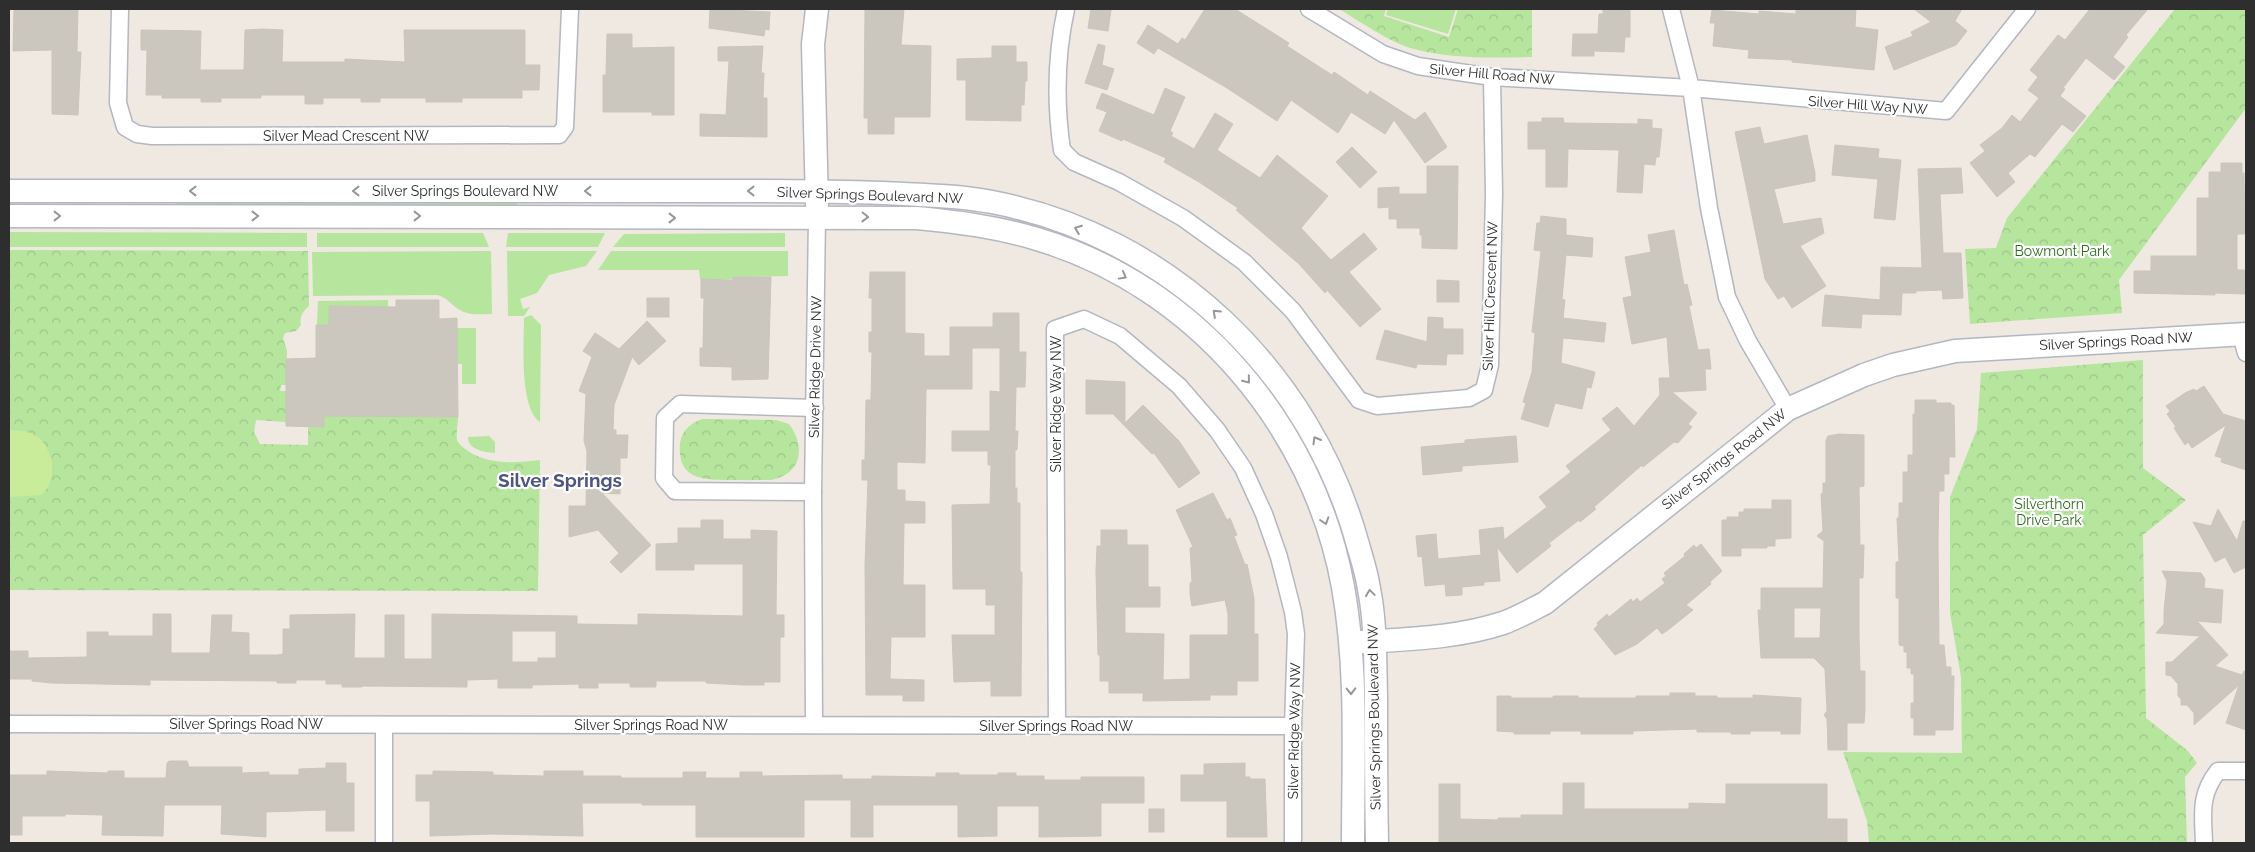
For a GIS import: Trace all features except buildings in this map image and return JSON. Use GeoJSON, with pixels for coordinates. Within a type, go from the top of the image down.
{"type":"FeatureCollection","features":[{"type":"Feature","properties":{"kind":"street","name":"Silver Mead Crescent NW"},"geometry":{"type":"LineString","coordinates":[[120,9],[118,103],[125,127],[137,134],[172,136],[559,135],[565,127],[570,9]]}},
{"type":"Feature","properties":{"kind":"street","name":"Silver Ridge Drive NW"},"geometry":{"type":"LineString","coordinates":[[814,726],[813,492],[817,192],[813,44],[817,9]]}},
{"type":"Feature","properties":{"kind":"street","name":"Silver Hill Crescent NW"},"geometry":{"type":"LineString","coordinates":[[1066,9],[1059,38],[1057,82],[1062,150],[1074,162],[1119,182],[1182,218],[1244,262],[1293,311],[1359,400],[1377,406],[1469,398],[1484,390],[1490,365],[1494,194],[1492,76]]}},
{"type":"Feature","properties":{"kind":"street","name":"Silver Hill Road NW"},"geometry":{"type":"LineString","coordinates":[[1308,9],[1384,54],[1418,66],[1492,76],[1691,88]]}},
{"type":"Feature","properties":{"kind":"street"},"geometry":{"type":"LineString","coordinates":[[1671,9],[1691,88],[1709,208],[1727,297],[1748,341],[1788,409]]}},
{"type":"Feature","properties":{"kind":"street","name":"Silver Hill Way NW"},"geometry":{"type":"LineString","coordinates":[[1691,88],[1946,110],[2027,9]]}},
{"type":"Feature","properties":{"kind":"street","name":"Silver Springs Boulevard NW"},"geometry":{"type":"LineString","coordinates":[[9,191],[817,192],[943,196],[993,202],[1046,216],[1104,239],[1135,255],[1177,281],[1199,298],[1240,336],[1264,363],[1297,407],[1322,451],[1351,520],[1369,587],[1375,641],[1376,843]]}},
{"type":"Feature","properties":{"kind":"street","name":"Silver Springs Boulevard NW"},"geometry":{"type":"LineString","coordinates":[[9,216],[623,218],[865,216],[935,220],[997,229],[1038,239],[1104,266],[1146,289],[1186,319],[1234,364],[1257,392],[1283,429],[1316,493],[1331,538],[1342,585],[1350,643],[1353,843]]}},
{"type":"Feature","properties":{"kind":"street","name":"Silver Ridge Way NW"},"geometry":{"type":"LineString","coordinates":[[1057,726],[1055,329],[1084,319],[1120,336],[1179,386],[1217,430],[1244,468],[1264,514],[1279,557],[1296,634],[1292,726],[1293,843]]}},
{"type":"Feature","properties":{"kind":"street","name":"Silver Springs Road NW"},"geometry":{"type":"LineString","coordinates":[[1350,643],[1433,638],[1467,633],[1504,622],[1544,603],[1788,409],[1864,374],[1893,365],[1955,351],[2244,341]]}},
{"type":"Feature","properties":{"kind":"street"},"geometry":{"type":"LineString","coordinates":[[813,492],[675,491],[664,478],[665,418],[680,404],[815,408]]}},
{"type":"Feature","properties":{"kind":"street","name":"Silver Springs Road NW"},"geometry":{"type":"LineString","coordinates":[[9,724],[1292,726]]}},
{"type":"Feature","properties":{"kind":"street"},"geometry":{"type":"LineString","coordinates":[[384,725],[384,843]]}},
{"type":"Feature","properties":{"kind":"street"},"geometry":{"type":"LineString","coordinates":[[2204,843],[2204,795],[2209,782],[2218,771],[2246,771]]}},
{"type":"Feature","properties":{"kind":"green space"},"geometry":{"type":"Polygon","coordinates":[[[1339,9],[1386,9],[1384,16],[1449,37],[1458,9],[1532,9],[1532,57],[1455,56],[1425,52],[1401,45],[1383,36],[1339,9]]]}},
{"type":"Feature","properties":{"kind":"green space"},"geometry":{"type":"Polygon","coordinates":[[[1388,9],[1456,9],[1448,34],[1386,15],[1388,9]]]}},
{"type":"Feature","properties":{"kind":"green space","name":"Bowmont Park"},"geometry":{"type":"Polygon","coordinates":[[[2175,9],[2246,9],[2246,108],[2119,280],[2122,313],[1970,324],[1965,249],[1996,248],[2007,218],[2175,9]]]}},
{"type":"Feature","properties":{"kind":"green space"},"geometry":{"type":"Polygon","coordinates":[[[516,198],[517,207],[177,210],[176,201],[516,198]]]}},
{"type":"Feature","properties":{"kind":"green space"},"geometry":{"type":"Polygon","coordinates":[[[9,232],[307,233],[307,247],[9,247],[9,232]]]}},
{"type":"Feature","properties":{"kind":"green space"},"geometry":{"type":"Polygon","coordinates":[[[317,233],[483,233],[489,247],[317,247],[317,233]]]}},
{"type":"Feature","properties":{"kind":"green space"},"geometry":{"type":"Polygon","coordinates":[[[508,233],[605,233],[598,247],[506,247],[508,233]]]}},
{"type":"Feature","properties":{"kind":"green space"},"geometry":{"type":"Polygon","coordinates":[[[785,233],[785,247],[613,247],[624,234],[785,233]]]}},
{"type":"Feature","properties":{"kind":"green space"},"geometry":{"type":"Polygon","coordinates":[[[9,250],[308,251],[309,306],[302,314],[301,325],[296,331],[285,333],[283,338],[287,351],[286,385],[281,385],[280,391],[286,391],[286,422],[256,420],[254,432],[260,444],[308,445],[308,427],[324,427],[324,393],[412,417],[458,417],[457,440],[463,448],[476,456],[502,462],[540,460],[538,591],[9,590],[9,250]]]}},
{"type":"Feature","properties":{"kind":"green space"},"geometry":{"type":"Polygon","coordinates":[[[491,251],[492,314],[464,312],[437,295],[313,296],[312,252],[491,251]]]}},
{"type":"Feature","properties":{"kind":"green space"},"geometry":{"type":"Polygon","coordinates":[[[507,251],[597,251],[586,266],[549,275],[537,293],[520,299],[523,309],[530,307],[524,316],[508,316],[507,251]]]}},
{"type":"Feature","properties":{"kind":"green space"},"geometry":{"type":"Polygon","coordinates":[[[611,251],[788,251],[788,276],[700,279],[699,270],[598,270],[611,251]]]}},
{"type":"Feature","properties":{"kind":"green space"},"geometry":{"type":"Polygon","coordinates":[[[388,300],[388,307],[329,306],[329,325],[317,325],[318,301],[388,300]]]}},
{"type":"Feature","properties":{"kind":"green space"},"geometry":{"type":"Polygon","coordinates":[[[531,315],[541,325],[540,422],[533,414],[529,403],[524,373],[524,318],[531,315]]]}},
{"type":"Feature","properties":{"kind":"green space"},"geometry":{"type":"Polygon","coordinates":[[[457,328],[476,328],[476,384],[462,384],[462,364],[457,364],[457,328]]]}},
{"type":"Feature","properties":{"kind":"green space","name":"Silverthorn Drive Park"},"geometry":{"type":"Polygon","coordinates":[[[2143,360],[2143,468],[2186,500],[2143,535],[2146,718],[2188,751],[2197,763],[2185,777],[2187,843],[1869,843],[1867,821],[1843,752],[1962,753],[1961,677],[1950,613],[1950,497],[1977,429],[1981,373],[2143,360]]]}},
{"type":"Feature","properties":{"kind":"green space"},"geometry":{"type":"Polygon","coordinates":[[[702,419],[776,420],[789,424],[798,442],[798,458],[795,466],[781,477],[771,480],[719,480],[700,478],[693,475],[682,464],[680,443],[683,434],[688,428],[702,419]]]}},
{"type":"Feature","properties":{"kind":"green space"},"geometry":{"type":"Polygon","coordinates":[[[9,430],[33,434],[47,448],[52,464],[52,473],[47,489],[41,495],[9,497],[9,430]]]}},
{"type":"Feature","properties":{"kind":"green space"},"geometry":{"type":"Polygon","coordinates":[[[489,436],[495,442],[495,453],[474,448],[468,437],[489,436]]]}},
{"type":"Feature","properties":{"kind":"district","name":"Silver Springs"},"geometry":{"type":"Point","coordinates":[560,480]}}]}
